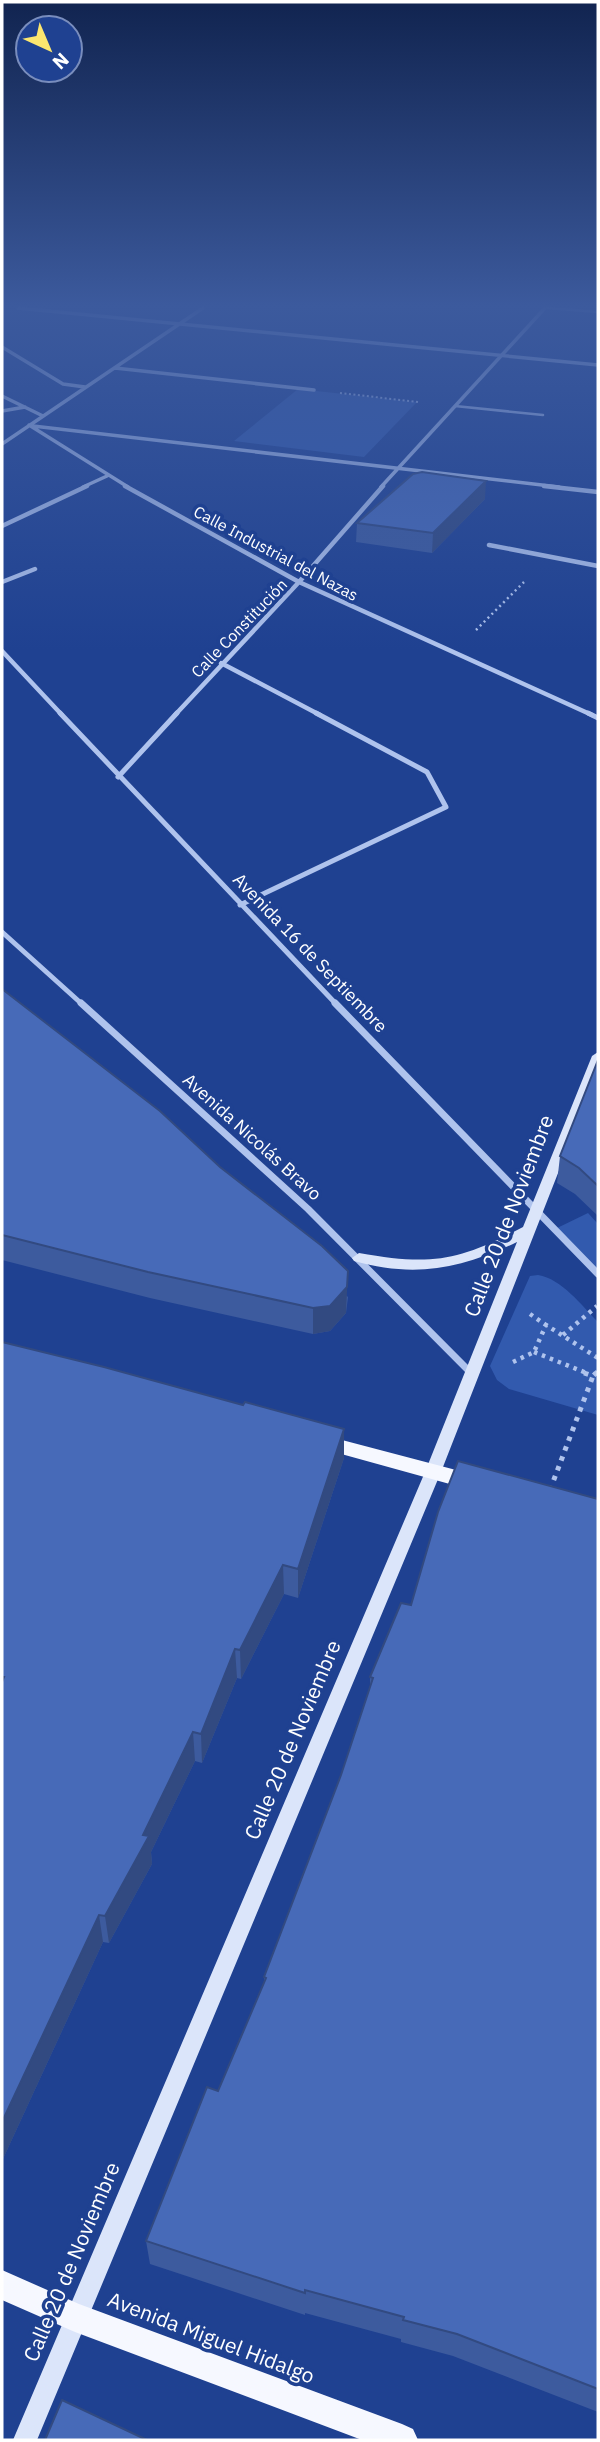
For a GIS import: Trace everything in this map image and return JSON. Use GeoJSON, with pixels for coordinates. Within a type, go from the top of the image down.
{"type":"FeatureCollection","features":[{"type":"Feature","properties":{"kind":"main road","name":"Calle 20 de Noviembre"},"geometry":{"type":"LineString","coordinates":[[25,2440],[433,1472],[598,1056]]}},
{"type":"Feature","properties":{"kind":"main road"},"geometry":{"type":"LineString","coordinates":[[359,1258],[413,1266],[454,1263],[496,1248],[530,1229]]}},
{"type":"Feature","properties":{"kind":"main road"},"geometry":{"type":"LineString","coordinates":[[299,1435],[545,1502]]}},
{"type":"Feature","properties":{"kind":"main road","name":"Avenida Miguel Hidalgo"},"geometry":{"type":"LineString","coordinates":[[2,2285],[75,2316],[402,2440]]}},
{"type":"Feature","properties":{"kind":"street"},"geometry":{"type":"LineString","coordinates":[[2,444],[34,422]]}},
{"type":"Feature","properties":{"kind":"street","name":"Calle Constitución"},"geometry":{"type":"LineString","coordinates":[[118,777],[299,582],[440,422]]}},
{"type":"Feature","properties":{"kind":"street"},"geometry":{"type":"LineString","coordinates":[[29,425],[598,492]]}},
{"type":"Feature","properties":{"kind":"street","name":"Calle Industrial del Nazas"},"geometry":{"type":"LineString","coordinates":[[29,425],[107,476],[299,582],[598,718]]}},
{"type":"Feature","properties":{"kind":"street"},"geometry":{"type":"LineString","coordinates":[[2,526],[107,476]]}},
{"type":"Feature","properties":{"kind":"street"},"geometry":{"type":"LineString","coordinates":[[489,545],[598,566]]}},
{"type":"Feature","properties":{"kind":"street"},"geometry":{"type":"LineString","coordinates":[[2,582],[35,569]]}},
{"type":"Feature","properties":{"kind":"street","name":"Avenida 16 de Septiembre"},"geometry":{"type":"LineString","coordinates":[[2,651],[240,905],[538,1209],[598,1274]]}},
{"type":"Feature","properties":{"kind":"street"},"geometry":{"type":"LineString","coordinates":[[221,663],[427,772],[446,807],[240,905]]}},
{"type":"Feature","properties":{"kind":"street","name":"Avenida Nicolás Bravo"},"geometry":{"type":"LineString","coordinates":[[2,932],[359,1258],[472,1375]]}},
{"type":"Feature","properties":{"kind":"path"},"geometry":{"type":"LineString","coordinates":[[454,653],[550,556]]}},
{"type":"Feature","properties":{"kind":"path"},"geometry":{"type":"LineString","coordinates":[[563,1335],[598,1306]]}},
{"type":"Feature","properties":{"kind":"path"},"geometry":{"type":"LineString","coordinates":[[593,1376],[534,1352],[546,1325],[598,1359]]}},
{"type":"Feature","properties":{"kind":"path"},"geometry":{"type":"LineString","coordinates":[[545,1502],[593,1376],[598,1371]]}},
{"type":"Feature","properties":{"kind":"shaded area"},"geometry":{"type":"Polygon","coordinates":[[[257,422],[398,422],[364,457],[234,441],[257,422]]]}},
{"type":"Feature","properties":{"kind":"shaded area"},"geometry":{"type":"Polygon","coordinates":[[[588,1213],[598,1224],[598,1278],[553,1230],[588,1213]]]}},
{"type":"Feature","properties":{"kind":"shaded area"},"geometry":{"type":"Polygon","coordinates":[[[538,1275],[563,1287],[598,1322],[598,1415],[509,1389],[497,1380],[490,1366],[530,1276],[538,1275]]]}},
{"type":"Feature","properties":{"kind":"building"},"geometry":{"type":"Polygon","coordinates":[[[422,472],[486,481],[433,533],[357,523],[413,474],[422,472]]]}},
{"type":"Feature","properties":{"kind":"building"},"geometry":{"type":"Polygon","coordinates":[[[2,989],[160,1111],[220,1167],[322,1246],[348,1271],[347,1287],[330,1306],[313,1308],[148,1272],[2,1235],[2,989]]]}},
{"type":"Feature","properties":{"kind":"building"},"geometry":{"type":"Polygon","coordinates":[[[598,1060],[598,1186],[579,1168],[560,1156],[598,1060]]]}},
{"type":"Feature","properties":{"kind":"building"},"geometry":{"type":"Polygon","coordinates":[[[2,1342],[344,1429],[298,1569],[283,1565],[240,1650],[235,1649],[201,1734],[193,1732],[143,1835],[149,1836],[105,1916],[99,1915],[2,2122],[4,1677],[2,1342]]]}},
{"type":"Feature","properties":{"kind":"building"},"geometry":{"type":"Polygon","coordinates":[[[458,1461],[598,1499],[598,2389],[457,2334],[305,2290],[305,2293],[146,2241],[207,2087],[218,2091],[266,1978],[264,1977],[341,1775],[373,1678],[370,1677],[401,1603],[411,1605],[438,1512],[458,1461]]]}},
{"type":"Feature","properties":{"kind":"building"},"geometry":{"type":"Polygon","coordinates":[[[62,2400],[147,2440],[45,2440],[62,2400]]]}}]}
